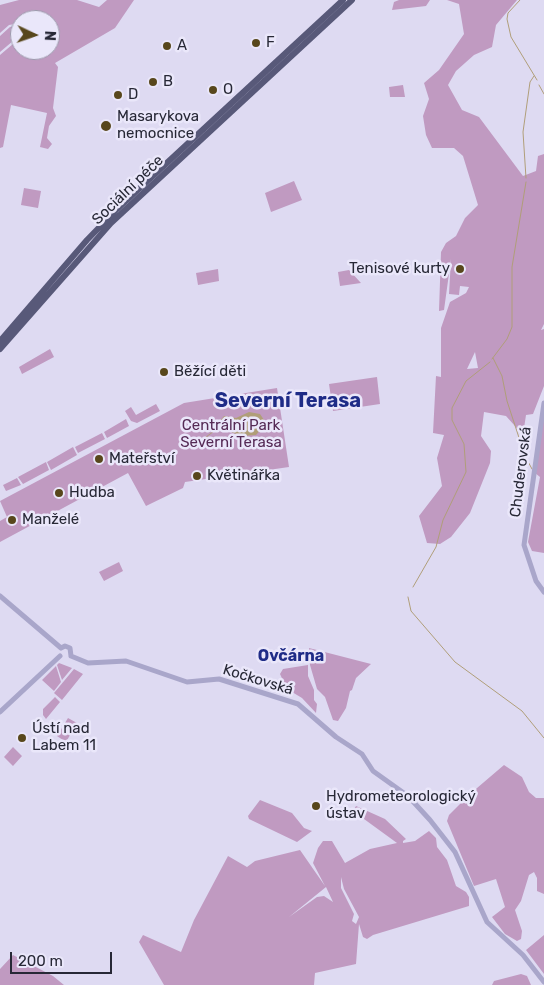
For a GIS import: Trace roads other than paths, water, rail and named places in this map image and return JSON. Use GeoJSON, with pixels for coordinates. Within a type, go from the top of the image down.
{"type":"FeatureCollection","features":[{"type":"Feature","properties":{"kind":"main road","name":"Sociální péče"},"geometry":{"type":"LineString","coordinates":[[0,341],[111,215],[343,0]]}},
{"type":"Feature","properties":{"kind":"main road","name":"Sociální péče"},"geometry":{"type":"LineString","coordinates":[[0,349],[111,223],[352,0]]}},
{"type":"Feature","properties":{"kind":"street","name":"Chuderovská"},"geometry":{"type":"LineString","coordinates":[[544,403],[524,545],[536,581],[544,592]]}},
{"type":"Feature","properties":{"kind":"street"},"geometry":{"type":"LineString","coordinates":[[0,596],[61,648]]}},
{"type":"Feature","properties":{"kind":"street"},"geometry":{"type":"LineString","coordinates":[[60,656],[65,659],[71,656],[70,648],[65,646],[61,648]]}},
{"type":"Feature","properties":{"kind":"street"},"geometry":{"type":"LineString","coordinates":[[0,712],[60,656],[61,648]]}},
{"type":"Feature","properties":{"kind":"street","name":"Kočkovská"},"geometry":{"type":"LineString","coordinates":[[71,656],[88,663],[126,661],[187,682],[220,679],[298,704],[336,737],[362,754],[373,771],[408,796],[430,820],[455,852],[488,922],[534,968],[544,982]]}},
{"type":"Feature","properties":{"kind":"waterway"},"geometry":{"type":"LineString","coordinates":[[520,0],[508,13],[507,19],[511,37],[537,80]]}},
{"type":"Feature","properties":{"kind":"waterway"},"geometry":{"type":"LineString","coordinates":[[526,178],[523,132],[530,82],[534,76]]}},
{"type":"Feature","properties":{"kind":"waterway"},"geometry":{"type":"LineString","coordinates":[[539,85],[544,94]]}},
{"type":"Feature","properties":{"kind":"waterway"},"geometry":{"type":"LineString","coordinates":[[492,359],[507,339],[512,327],[512,267],[526,182]]}},
{"type":"Feature","properties":{"kind":"waterway"},"geometry":{"type":"LineString","coordinates":[[493,358],[502,376],[507,401],[525,456],[532,469]]}},
{"type":"Feature","properties":{"kind":"waterway"},"geometry":{"type":"LineString","coordinates":[[413,587],[436,547],[443,520],[466,472],[464,444],[452,420],[452,408],[466,381],[490,362]]}},
{"type":"Feature","properties":{"kind":"waterway"},"geometry":{"type":"LineString","coordinates":[[206,437],[221,426]]}},
{"type":"Feature","properties":{"kind":"waterway"},"geometry":{"type":"LineString","coordinates":[[408,597],[411,611],[455,662],[522,711],[544,738]]}},
{"type":"Feature","properties":{"kind":"place","name":"F"},"geometry":{"type":"Point","coordinates":[256,43]}},
{"type":"Feature","properties":{"kind":"place","name":"A"},"geometry":{"type":"Point","coordinates":[167,46]}},
{"type":"Feature","properties":{"kind":"place","name":"B"},"geometry":{"type":"Point","coordinates":[153,82]}},
{"type":"Feature","properties":{"kind":"place","name":"O"},"geometry":{"type":"Point","coordinates":[213,90]}},
{"type":"Feature","properties":{"kind":"place","name":"D"},"geometry":{"type":"Point","coordinates":[118,95]}},
{"type":"Feature","properties":{"kind":"place","name":"Masarykova nemocnice"},"geometry":{"type":"Point","coordinates":[106,126]}},
{"type":"Feature","properties":{"kind":"place","name":"Tenisové kurty"},"geometry":{"type":"Point","coordinates":[460,269]}},
{"type":"Feature","properties":{"kind":"place","name":"Běžící děti"},"geometry":{"type":"Point","coordinates":[164,372]}},
{"type":"Feature","properties":{"kind":"place","name":"Mateřství"},"geometry":{"type":"Point","coordinates":[99,459]}},
{"type":"Feature","properties":{"kind":"place","name":"Květinářka"},"geometry":{"type":"Point","coordinates":[197,476]}},
{"type":"Feature","properties":{"kind":"place","name":"Hudba"},"geometry":{"type":"Point","coordinates":[59,493]}},
{"type":"Feature","properties":{"kind":"place","name":"Manželé"},"geometry":{"type":"Point","coordinates":[12,520]}},
{"type":"Feature","properties":{"kind":"place","name":"Ústí nad Labem 11"},"geometry":{"type":"Point","coordinates":[22,738]}},
{"type":"Feature","properties":{"kind":"place","name":"Hydrometeorologický ústav"},"geometry":{"type":"Point","coordinates":[316,806]}},
{"type":"Feature","properties":{"kind":"district","name":"Severní Terasa"},"geometry":{"type":"Point","coordinates":[288,401]}},
{"type":"Feature","properties":{"kind":"district","name":"Ovčárna"},"geometry":{"type":"Point","coordinates":[291,656]}},
{"type":"Feature","properties":{"kind":"park label","name":"Centrální Park Severní Terasa"},"geometry":{"type":"Point","coordinates":[231,434]}}]}
